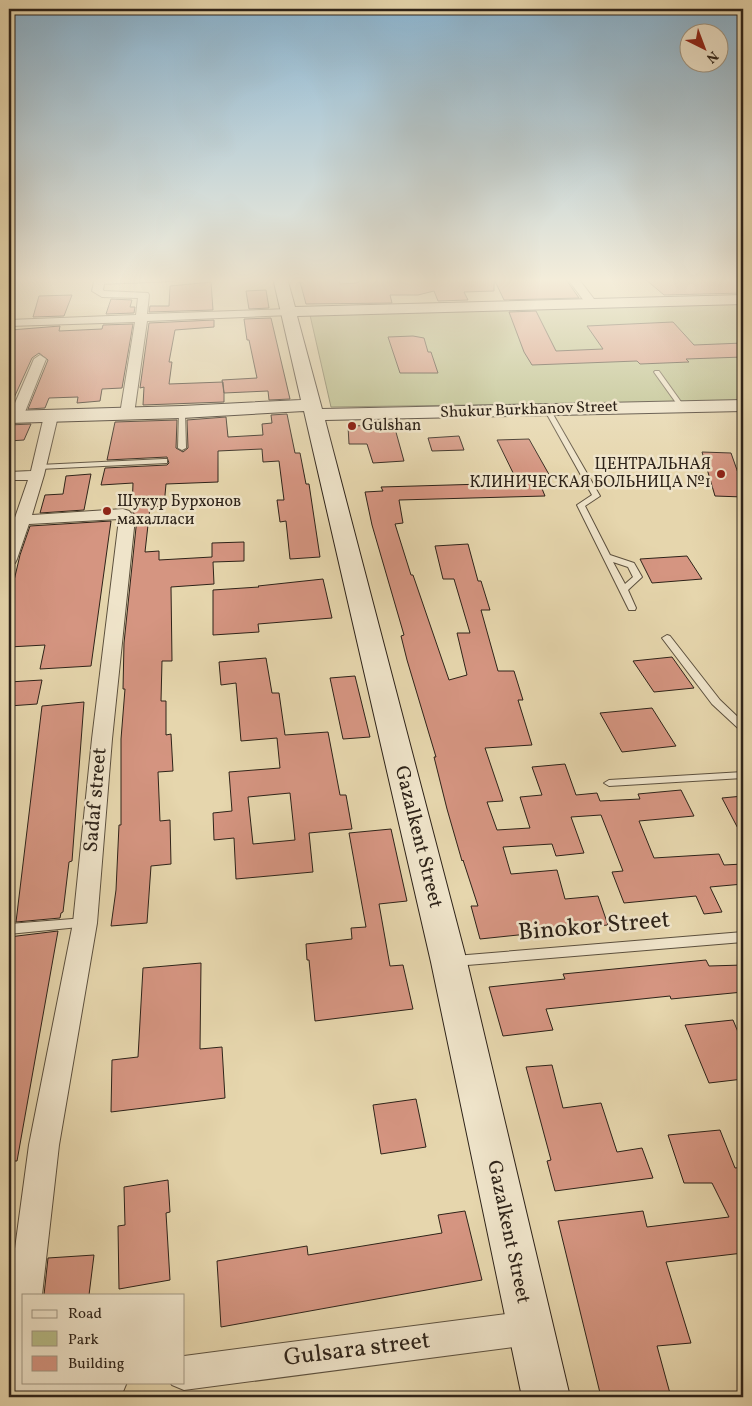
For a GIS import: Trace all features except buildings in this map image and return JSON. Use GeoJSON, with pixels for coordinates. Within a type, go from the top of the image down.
{"type":"FeatureCollection","features":[{"type":"Feature","properties":{"kind":"street"},"geometry":{"type":"LineString","coordinates":[[127,414],[137,344]]}},
{"type":"Feature","properties":{"kind":"street","name":"Gazalkent Street"},"geometry":{"type":"LineString","coordinates":[[298,344],[449,962],[529,1328],[546,1397]]}},
{"type":"Feature","properties":{"kind":"street"},"geometry":{"type":"LineString","coordinates":[[12,417],[40,358]]}},
{"type":"Feature","properties":{"kind":"street","name":"Shukur Burkhanov Street"},"geometry":{"type":"LineString","coordinates":[[12,417],[182,412],[547,409],[743,405]]}},
{"type":"Feature","properties":{"kind":"street"},"geometry":{"type":"LineString","coordinates":[[10,551],[38,471],[51,416]]}},
{"type":"Feature","properties":{"kind":"street"},"geometry":{"type":"LineString","coordinates":[[9,476],[38,471]]}},
{"type":"Feature","properties":{"kind":"street","name":"Sadaf street"},"geometry":{"type":"LineString","coordinates":[[22,520],[123,514],[127,518],[103,729],[85,923],[44,1145],[25,1294]]}},
{"type":"Feature","properties":{"kind":"street"},"geometry":{"type":"LineString","coordinates":[[22,1316],[10,1395],[95,1384]]}},
{"type":"Feature","properties":{"kind":"street","name":"Gulsara street"},"geometry":{"type":"LineString","coordinates":[[185,1373],[529,1328]]}},
{"type":"Feature","properties":{"kind":"lane"},"geometry":{"type":"LineString","coordinates":[[657,372],[681,406]]}},
{"type":"Feature","properties":{"kind":"lane"},"geometry":{"type":"LineString","coordinates":[[547,409],[596,496],[581,505],[632,608]]}},
{"type":"Feature","properties":{"kind":"lane"},"geometry":{"type":"LineString","coordinates":[[182,412],[182,448]]}},
{"type":"Feature","properties":{"kind":"lane"},"geometry":{"type":"LineString","coordinates":[[38,471],[164,460]]}},
{"type":"Feature","properties":{"kind":"lane"},"geometry":{"type":"LineString","coordinates":[[607,557],[631,565],[638,577],[623,590]]}},
{"type":"Feature","properties":{"kind":"lane"},"geometry":{"type":"LineString","coordinates":[[667,638],[716,702],[743,727]]}},
{"type":"Feature","properties":{"kind":"lane"},"geometry":{"type":"LineString","coordinates":[[609,783],[743,775]]}},
{"type":"Feature","properties":{"kind":"lane"},"geometry":{"type":"LineString","coordinates":[[9,929],[85,923]]}},
{"type":"Feature","properties":{"kind":"lane","name":"Binokor Street"},"geometry":{"type":"LineString","coordinates":[[449,962],[743,937]]}},
{"type":"Feature","properties":{"kind":"green space"},"geometry":{"type":"Polygon","coordinates":[[[317,344],[743,344],[743,401],[331,407],[317,344]]]}},
{"type":"Feature","properties":{"kind":"place","name":"Gulshan"},"geometry":{"type":"Point","coordinates":[352,426]}},
{"type":"Feature","properties":{"kind":"place","name":"ЦЕНТРАЛЬНАЯ КЛИНИЧЕСКАЯ БОЛЬНИЦА №1"},"geometry":{"type":"Point","coordinates":[721,474]}},
{"type":"Feature","properties":{"kind":"place","name":"Шукур Бурхонов махалласи"},"geometry":{"type":"Point","coordinates":[107,511]}}]}
